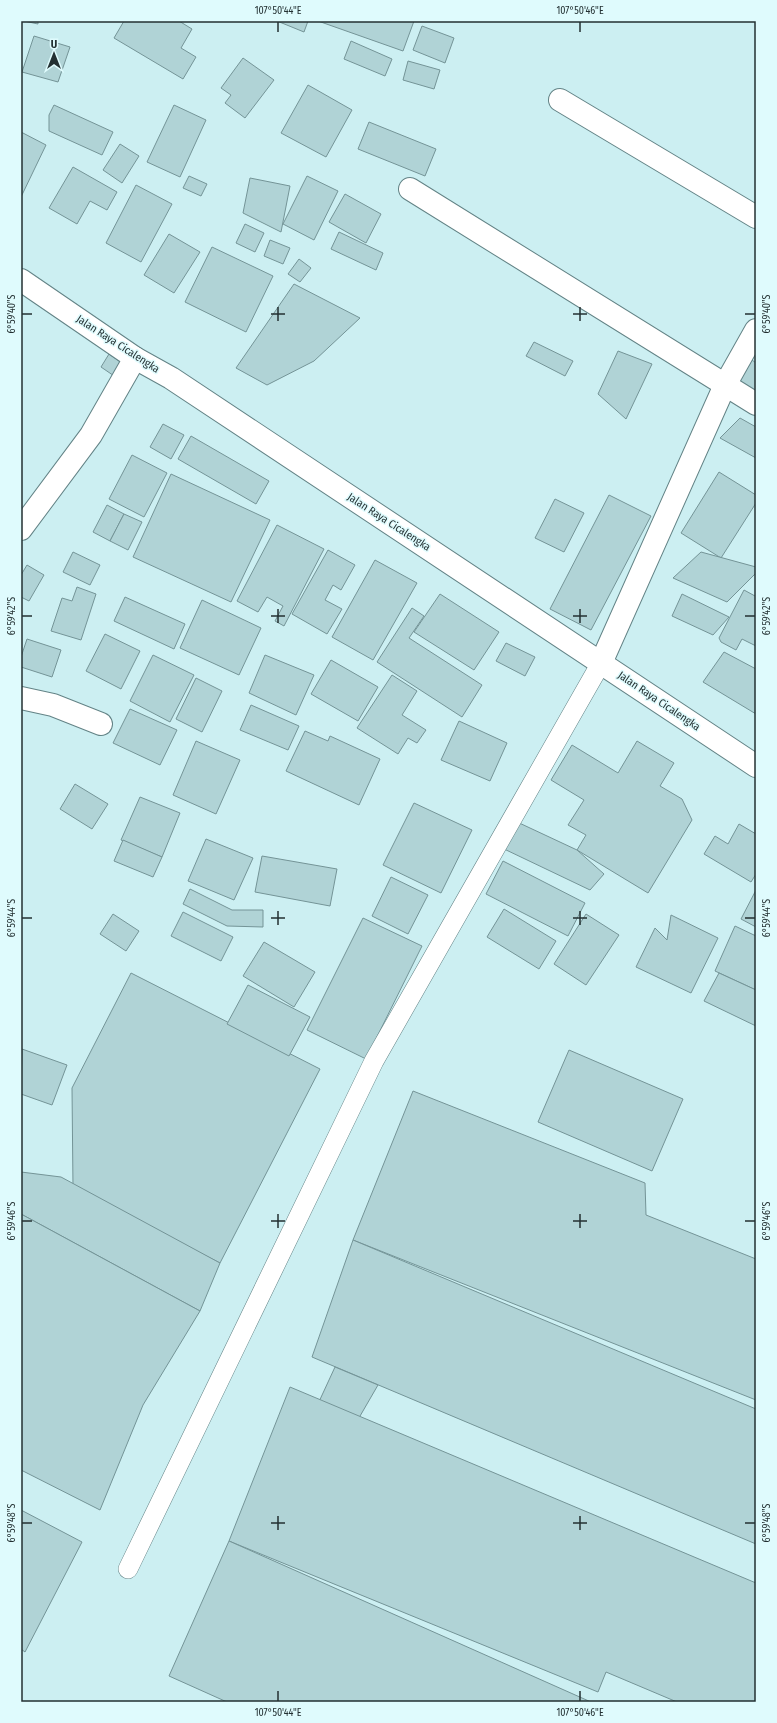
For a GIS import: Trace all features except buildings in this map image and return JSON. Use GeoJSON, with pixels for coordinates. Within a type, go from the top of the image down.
{"type":"FeatureCollection","features":[{"type":"Feature","properties":{"kind":"street"},"geometry":{"type":"LineString","coordinates":[[560,100],[756,217]]}},
{"type":"Feature","properties":{"kind":"street"},"geometry":{"type":"LineString","coordinates":[[410,189],[756,404]]}},
{"type":"Feature","properties":{"kind":"street","name":"Jalan Raya Cicalengka"},"geometry":{"type":"LineString","coordinates":[[21,280],[135,358],[184,387],[756,766]]}},
{"type":"Feature","properties":{"kind":"street"},"geometry":{"type":"LineString","coordinates":[[600,663],[725,385],[756,330]]}},
{"type":"Feature","properties":{"kind":"street"},"geometry":{"type":"LineString","coordinates":[[21,529],[91,435],[135,358]]}},
{"type":"Feature","properties":{"kind":"street"},"geometry":{"type":"LineString","coordinates":[[21,698],[53,705],[101,724]]}},
{"type":"Feature","properties":{"kind":"lane"},"geometry":{"type":"LineString","coordinates":[[128,1569],[374,1061],[600,663]]}}]}
